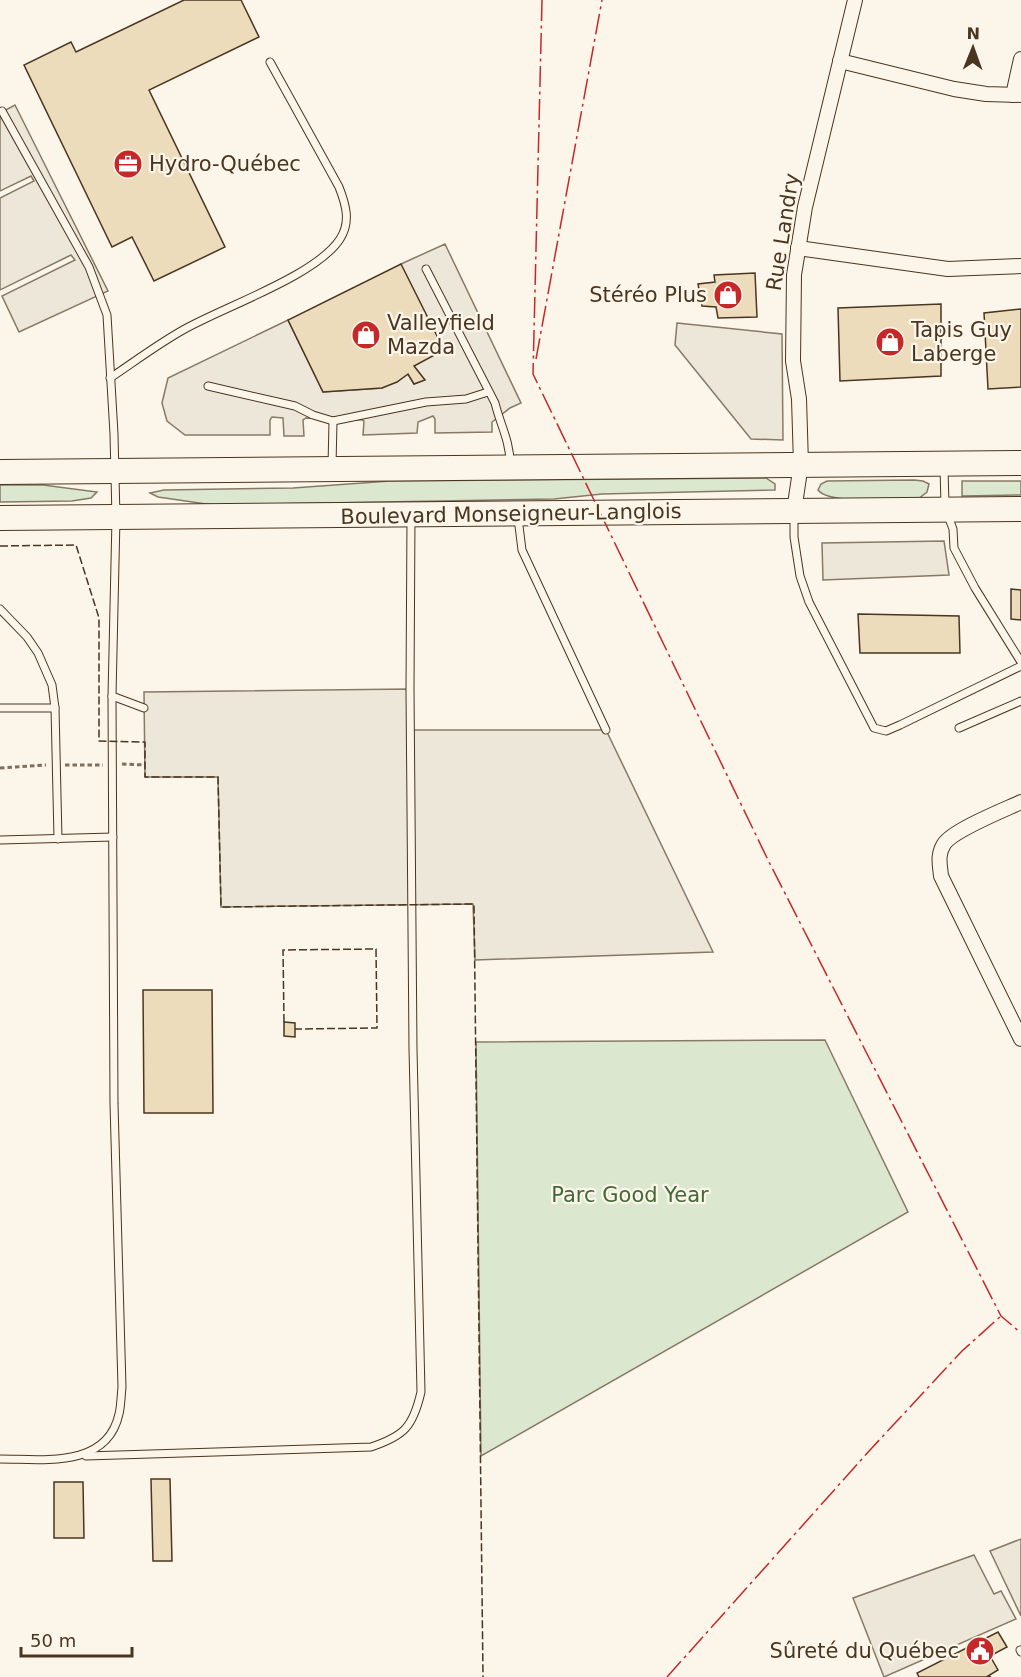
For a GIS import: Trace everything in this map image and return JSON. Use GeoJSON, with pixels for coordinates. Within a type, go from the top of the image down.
{"type":"FeatureCollection","features":[{"type":"Feature","properties":{"kind":"highway"},"geometry":{"type":"LineString","coordinates":[[0,472],[1021,463]]}},
{"type":"Feature","properties":{"kind":"highway","name":"Boulevard Monseigneur-Langlois"},"geometry":{"type":"LineString","coordinates":[[0,518],[1021,509]]}},
{"type":"Feature","properties":{"kind":"street","name":"Rue Landry"},"geometry":{"type":"LineString","coordinates":[[794,511],[801,464],[799,399],[793,362],[793,292],[798,248],[805,207],[855,0]]}},
{"type":"Feature","properties":{"kind":"street"},"geometry":{"type":"LineString","coordinates":[[840,61],[954,89],[986,94],[1017,95],[1021,59]]}},
{"type":"Feature","properties":{"kind":"street"},"geometry":{"type":"LineString","coordinates":[[798,248],[948,270],[1021,267]]}},
{"type":"Feature","properties":{"kind":"street"},"geometry":{"type":"LineString","coordinates":[[1021,802],[952,835],[944,845],[939,859],[941,876],[1021,1039]]}},
{"type":"Feature","properties":{"kind":"lane"},"geometry":{"type":"LineString","coordinates":[[110,378],[183,330],[300,272],[322,257],[340,240],[346,224],[347,208],[339,187],[270,62]]}},
{"type":"Feature","properties":{"kind":"lane"},"geometry":{"type":"LineString","coordinates":[[2,111],[89,267],[107,315],[116,471],[112,696],[114,1104],[122,1387],[119,1415],[110,1436],[94,1451],[82,1456]]}},
{"type":"Feature","properties":{"kind":"lane"},"geometry":{"type":"LineString","coordinates":[[426,269],[489,392],[508,441],[510,468]]}},
{"type":"Feature","properties":{"kind":"lane"},"geometry":{"type":"LineString","coordinates":[[208,386],[295,406],[333,421],[426,402],[466,399],[489,392]]}},
{"type":"Feature","properties":{"kind":"lane"},"geometry":{"type":"LineString","coordinates":[[332,470],[333,421]]}},
{"type":"Feature","properties":{"kind":"lane"},"geometry":{"type":"LineString","coordinates":[[794,511],[794,537],[800,576],[808,602],[874,728],[886,731],[1021,664],[975,588],[954,548],[953,529],[945,510],[944,463]]}},
{"type":"Feature","properties":{"kind":"lane"},"geometry":{"type":"LineString","coordinates":[[518,514],[522,550],[606,730]]}},
{"type":"Feature","properties":{"kind":"lane"},"geometry":{"type":"LineString","coordinates":[[0,1459],[371,1447],[393,1439],[407,1427],[416,1413],[421,1392],[413,1049],[411,515]]}},
{"type":"Feature","properties":{"kind":"lane"},"geometry":{"type":"LineString","coordinates":[[0,609],[21,630],[38,653],[52,685],[55,708],[58,839]]}},
{"type":"Feature","properties":{"kind":"lane"},"geometry":{"type":"LineString","coordinates":[[112,696],[144,708]]}},
{"type":"Feature","properties":{"kind":"lane"},"geometry":{"type":"LineString","coordinates":[[959,728],[1021,701]]}},
{"type":"Feature","properties":{"kind":"lane"},"geometry":{"type":"LineString","coordinates":[[0,708],[55,708]]}},
{"type":"Feature","properties":{"kind":"lane"},"geometry":{"type":"LineString","coordinates":[[0,840],[113,837]]}},
{"type":"Feature","properties":{"kind":"path"},"geometry":{"type":"LineString","coordinates":[[0,768],[57,765],[145,765]]}},
{"type":"Feature","properties":{"kind":"green space"},"geometry":{"type":"Polygon","coordinates":[[[766,478],[775,484],[775,490],[602,494],[554,499],[213,505],[158,497],[150,493],[164,490],[293,488],[390,481],[766,478]]]}},
{"type":"Feature","properties":{"kind":"green space"},"geometry":{"type":"Polygon","coordinates":[[[914,480],[929,484],[927,492],[918,499],[835,498],[818,490],[821,484],[827,481],[914,480]]]}},
{"type":"Feature","properties":{"kind":"green space"},"geometry":{"type":"Polygon","coordinates":[[[962,481],[1021,481],[1021,495],[962,496],[962,481]]]}},
{"type":"Feature","properties":{"kind":"green space"},"geometry":{"type":"Polygon","coordinates":[[[0,485],[43,485],[97,492],[91,498],[72,501],[0,502],[0,485]]]}},
{"type":"Feature","properties":{"kind":"green space","name":"Parc Good Year"},"geometry":{"type":"Polygon","coordinates":[[[825,1040],[908,1212],[481,1456],[476,1042],[825,1040]]]}},
{"type":"Feature","properties":{"kind":"shaded area"},"geometry":{"type":"Polygon","coordinates":[[[15,105],[108,291],[19,332],[2,296],[75,260],[71,255],[0,290],[0,198],[34,181],[31,176],[0,191],[0,113],[15,105]]]}},
{"type":"Feature","properties":{"kind":"shaded area"},"geometry":{"type":"Polygon","coordinates":[[[445,244],[521,403],[510,408],[492,422],[492,432],[435,433],[433,416],[418,422],[417,433],[363,435],[364,421],[362,420],[306,418],[303,420],[304,436],[284,436],[283,418],[272,417],[270,435],[185,435],[167,421],[162,403],[168,378],[288,320],[323,392],[382,388],[408,374],[414,384],[424,380],[414,366],[401,264],[445,244]]]}},
{"type":"Feature","properties":{"kind":"shaded area"},"geometry":{"type":"Polygon","coordinates":[[[677,323],[782,334],[783,440],[751,439],[675,345],[677,323]]]}},
{"type":"Feature","properties":{"kind":"shaded area"},"geometry":{"type":"Polygon","coordinates":[[[944,541],[949,575],[823,580],[822,543],[944,541]]]}},
{"type":"Feature","properties":{"kind":"shaded area"},"geometry":{"type":"Polygon","coordinates":[[[410,689],[411,730],[606,730],[713,952],[475,960],[473,904],[221,907],[218,777],[145,777],[144,692],[410,689]]]}},
{"type":"Feature","properties":{"kind":"shaded area"},"geometry":{"type":"Polygon","coordinates":[[[1021,1539],[1021,1616],[990,1551],[1021,1539]]]}},
{"type":"Feature","properties":{"kind":"shaded area"},"geometry":{"type":"Polygon","coordinates":[[[974,1555],[994,1594],[1001,1591],[1016,1619],[884,1677],[853,1598],[974,1555]]]}},
{"type":"Feature","properties":{"kind":"building","name":"Hydro-Québec"},"geometry":{"type":"Polygon","coordinates":[[[184,0],[241,0],[259,37],[149,90],[225,247],[154,281],[132,237],[112,247],[24,65],[71,42],[76,52],[184,0]]]}},
{"type":"Feature","properties":{"kind":"building","name":"Valleyfield Mazda"},"geometry":{"type":"Polygon","coordinates":[[[401,264],[444,350],[414,366],[425,380],[414,384],[408,374],[397,382],[382,388],[323,392],[288,320],[401,264]]]}},
{"type":"Feature","properties":{"kind":"building","name":"Stéréo Plus"},"geometry":{"type":"Polygon","coordinates":[[[755,273],[757,317],[718,318],[716,307],[702,306],[698,284],[715,282],[714,275],[755,273]]]}},
{"type":"Feature","properties":{"kind":"building","name":"Tapis Guy Laberge"},"geometry":{"type":"Polygon","coordinates":[[[941,304],[941,376],[840,381],[838,308],[941,304]]]}},
{"type":"Feature","properties":{"kind":"building"},"geometry":{"type":"Polygon","coordinates":[[[1021,309],[1021,387],[988,389],[984,313],[1021,309]]]}},
{"type":"Feature","properties":{"kind":"building"},"geometry":{"type":"Polygon","coordinates":[[[1011,589],[1021,590],[1021,620],[1011,619],[1011,589]]]}},
{"type":"Feature","properties":{"kind":"building"},"geometry":{"type":"Polygon","coordinates":[[[858,614],[959,616],[960,653],[860,653],[858,614]]]}},
{"type":"Feature","properties":{"kind":"building"},"geometry":{"type":"Polygon","coordinates":[[[143,990],[212,990],[213,1113],[144,1113],[143,990]]]}},
{"type":"Feature","properties":{"kind":"building"},"geometry":{"type":"Polygon","coordinates":[[[284,1022],[295,1023],[295,1037],[284,1036],[284,1022]]]}},
{"type":"Feature","properties":{"kind":"building"},"geometry":{"type":"Polygon","coordinates":[[[151,1479],[170,1479],[172,1561],[153,1561],[151,1479]]]}},
{"type":"Feature","properties":{"kind":"building"},"geometry":{"type":"Polygon","coordinates":[[[54,1482],[83,1482],[84,1538],[54,1538],[54,1482]]]}},
{"type":"Feature","properties":{"kind":"building","name":"Sûreté du Québec"},"geometry":{"type":"Polygon","coordinates":[[[998,1632],[1007,1647],[990,1656],[998,1670],[988,1676],[991,1677],[919,1677],[917,1673],[998,1632]]]}},
{"type":"Feature","properties":{"kind":"fence"},"geometry":{"type":"LineString","coordinates":[[0,546],[76,545],[99,618],[99,741],[145,742],[145,777],[218,777],[221,907],[474,904],[483,1677]]}},
{"type":"Feature","properties":{"kind":"fence"},"geometry":{"type":"LineString","coordinates":[[284,1022],[283,950],[376,949],[377,1028],[295,1029]]}},
{"type":"Feature","properties":{"kind":"power"},"geometry":{"type":"LineString","coordinates":[[542,0],[533,374],[769,862],[1001,1316],[1021,1333]]}},
{"type":"Feature","properties":{"kind":"power"},"geometry":{"type":"LineString","coordinates":[[536,359],[602,0]]}},
{"type":"Feature","properties":{"kind":"power"},"geometry":{"type":"LineString","coordinates":[[667,1677],[870,1450],[962,1351],[1001,1316]]}},
{"type":"Feature","properties":{"kind":"place","name":"Hydro-Québec"},"geometry":{"type":"Point","coordinates":[128,164]}},
{"type":"Feature","properties":{"kind":"place","name":"Stéréo Plus"},"geometry":{"type":"Point","coordinates":[728,295]}},
{"type":"Feature","properties":{"kind":"place","name":"Valleyfield Mazda"},"geometry":{"type":"Point","coordinates":[366,335]}},
{"type":"Feature","properties":{"kind":"place","name":"Tapis Guy Laberge"},"geometry":{"type":"Point","coordinates":[890,342]}},
{"type":"Feature","properties":{"kind":"place","name":"Sûreté du Québec"},"geometry":{"type":"Point","coordinates":[980,1651]}}]}
